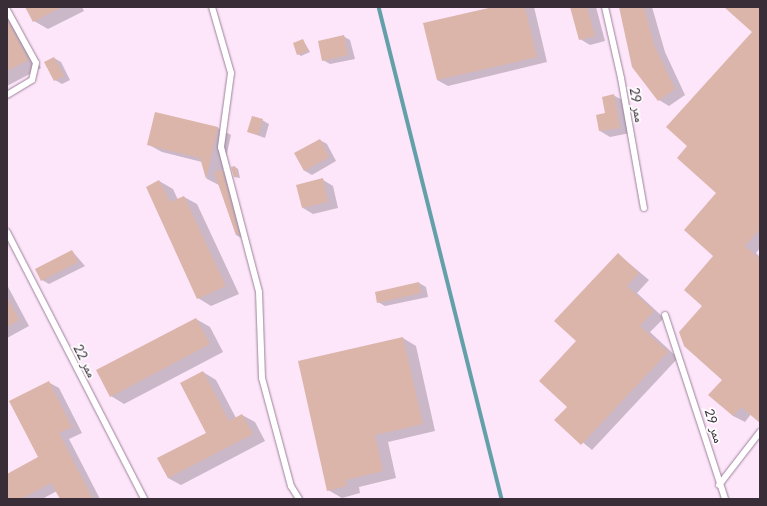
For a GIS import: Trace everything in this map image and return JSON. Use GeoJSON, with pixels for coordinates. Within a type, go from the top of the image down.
{"type":"FeatureCollection","features":[{"type":"Feature","properties":{"kind":"lane"},"geometry":{"type":"LineString","coordinates":[[212,7],[231,73],[221,147],[259,292],[262,378],[291,486],[299,499]]}},
{"type":"Feature","properties":{"kind":"lane","name":"ممر 29"},"geometry":{"type":"LineString","coordinates":[[604,7],[644,208]]}},
{"type":"Feature","properties":{"kind":"lane"},"geometry":{"type":"LineString","coordinates":[[7,10],[36,64],[32,80],[7,95]]}},
{"type":"Feature","properties":{"kind":"lane","name":"ممر 22"},"geometry":{"type":"LineString","coordinates":[[7,232],[144,499]]}},
{"type":"Feature","properties":{"kind":"lane","name":"ممر 29"},"geometry":{"type":"LineString","coordinates":[[665,315],[724,499]]}},
{"type":"Feature","properties":{"kind":"lane"},"geometry":{"type":"LineString","coordinates":[[720,484],[760,432]]}},
{"type":"Feature","properties":{"kind":"building"},"geometry":{"type":"Polygon","coordinates":[[[25,7],[62,7],[33,22],[25,7]]]}},
{"type":"Feature","properties":{"kind":"building"},"geometry":{"type":"Polygon","coordinates":[[[493,7],[525,7],[537,57],[437,80],[423,23],[493,7]]]}},
{"type":"Feature","properties":{"kind":"building"},"geometry":{"type":"Polygon","coordinates":[[[570,7],[587,7],[595,36],[579,40],[570,7]]]}},
{"type":"Feature","properties":{"kind":"building"},"geometry":{"type":"Polygon","coordinates":[[[619,7],[644,7],[654,45],[675,89],[658,101],[632,67],[619,7]]]}},
{"type":"Feature","properties":{"kind":"building"},"geometry":{"type":"Polygon","coordinates":[[[724,7],[760,7],[760,229],[745,246],[760,259],[760,423],[741,407],[733,416],[708,395],[722,380],[684,346],[679,332],[702,306],[684,290],[713,256],[684,230],[716,193],[677,158],[687,146],[666,127],[752,32],[724,7]]]}},
{"type":"Feature","properties":{"kind":"building"},"geometry":{"type":"Polygon","coordinates":[[[7,19],[28,60],[7,71],[7,19]]]}},
{"type":"Feature","properties":{"kind":"building"},"geometry":{"type":"Polygon","coordinates":[[[344,35],[348,55],[322,61],[318,41],[344,35]]]}},
{"type":"Feature","properties":{"kind":"building"},"geometry":{"type":"Polygon","coordinates":[[[303,39],[308,51],[297,55],[293,43],[303,39]]]}},
{"type":"Feature","properties":{"kind":"building"},"geometry":{"type":"Polygon","coordinates":[[[54,57],[64,76],[54,81],[44,62],[54,57]]]}},
{"type":"Feature","properties":{"kind":"building"},"geometry":{"type":"Polygon","coordinates":[[[614,94],[620,128],[599,131],[596,115],[605,113],[602,97],[614,94]]]}},
{"type":"Feature","properties":{"kind":"building"},"geometry":{"type":"Polygon","coordinates":[[[155,112],[218,127],[206,179],[200,158],[147,145],[155,112]]]}},
{"type":"Feature","properties":{"kind":"building"},"geometry":{"type":"Polygon","coordinates":[[[252,116],[263,119],[258,135],[247,132],[252,116]]]}},
{"type":"Feature","properties":{"kind":"building"},"geometry":{"type":"Polygon","coordinates":[[[320,139],[329,157],[304,171],[294,153],[320,139]]]}},
{"type":"Feature","properties":{"kind":"building"},"geometry":{"type":"Polygon","coordinates":[[[235,166],[238,176],[234,177],[231,167],[235,166]]]}},
{"type":"Feature","properties":{"kind":"building"},"geometry":{"type":"Polygon","coordinates":[[[222,170],[239,234],[236,235],[214,172],[222,170]]]}},
{"type":"Feature","properties":{"kind":"building"},"geometry":{"type":"Polygon","coordinates":[[[323,178],[328,202],[302,208],[296,185],[323,178]]]}},
{"type":"Feature","properties":{"kind":"building"},"geometry":{"type":"Polygon","coordinates":[[[159,180],[170,202],[184,196],[226,286],[197,299],[146,187],[159,180]]]}},
{"type":"Feature","properties":{"kind":"building"},"geometry":{"type":"Polygon","coordinates":[[[72,250],[78,262],[41,281],[35,269],[72,250]]]}},
{"type":"Feature","properties":{"kind":"building"},"geometry":{"type":"Polygon","coordinates":[[[618,253],[639,273],[627,286],[654,311],[640,326],[668,352],[581,445],[554,420],[567,407],[539,381],[576,341],[554,321],[618,253]]]}},
{"type":"Feature","properties":{"kind":"building"},"geometry":{"type":"Polygon","coordinates":[[[419,282],[421,293],[377,303],[375,292],[419,282]]]}},
{"type":"Feature","properties":{"kind":"building"},"geometry":{"type":"Polygon","coordinates":[[[7,297],[19,320],[7,327],[7,297]]]}},
{"type":"Feature","properties":{"kind":"building"},"geometry":{"type":"Polygon","coordinates":[[[196,318],[210,344],[110,397],[96,370],[196,318]]]}},
{"type":"Feature","properties":{"kind":"building"},"geometry":{"type":"Polygon","coordinates":[[[403,337],[423,424],[375,435],[383,471],[346,480],[347,486],[327,491],[298,361],[403,337]]]}},
{"type":"Feature","properties":{"kind":"building"},"geometry":{"type":"Polygon","coordinates":[[[203,371],[229,421],[242,414],[253,434],[168,478],[157,458],[206,433],[180,383],[203,371]]]}},
{"type":"Feature","properties":{"kind":"building"},"geometry":{"type":"Polygon","coordinates":[[[49,381],[72,427],[59,433],[93,499],[60,499],[51,483],[21,499],[7,499],[7,474],[38,457],[9,401],[49,381]]]}},
{"type":"Feature","properties":{"kind":"waterway"},"geometry":{"type":"LineString","coordinates":[[379,7],[502,499]]}}]}
